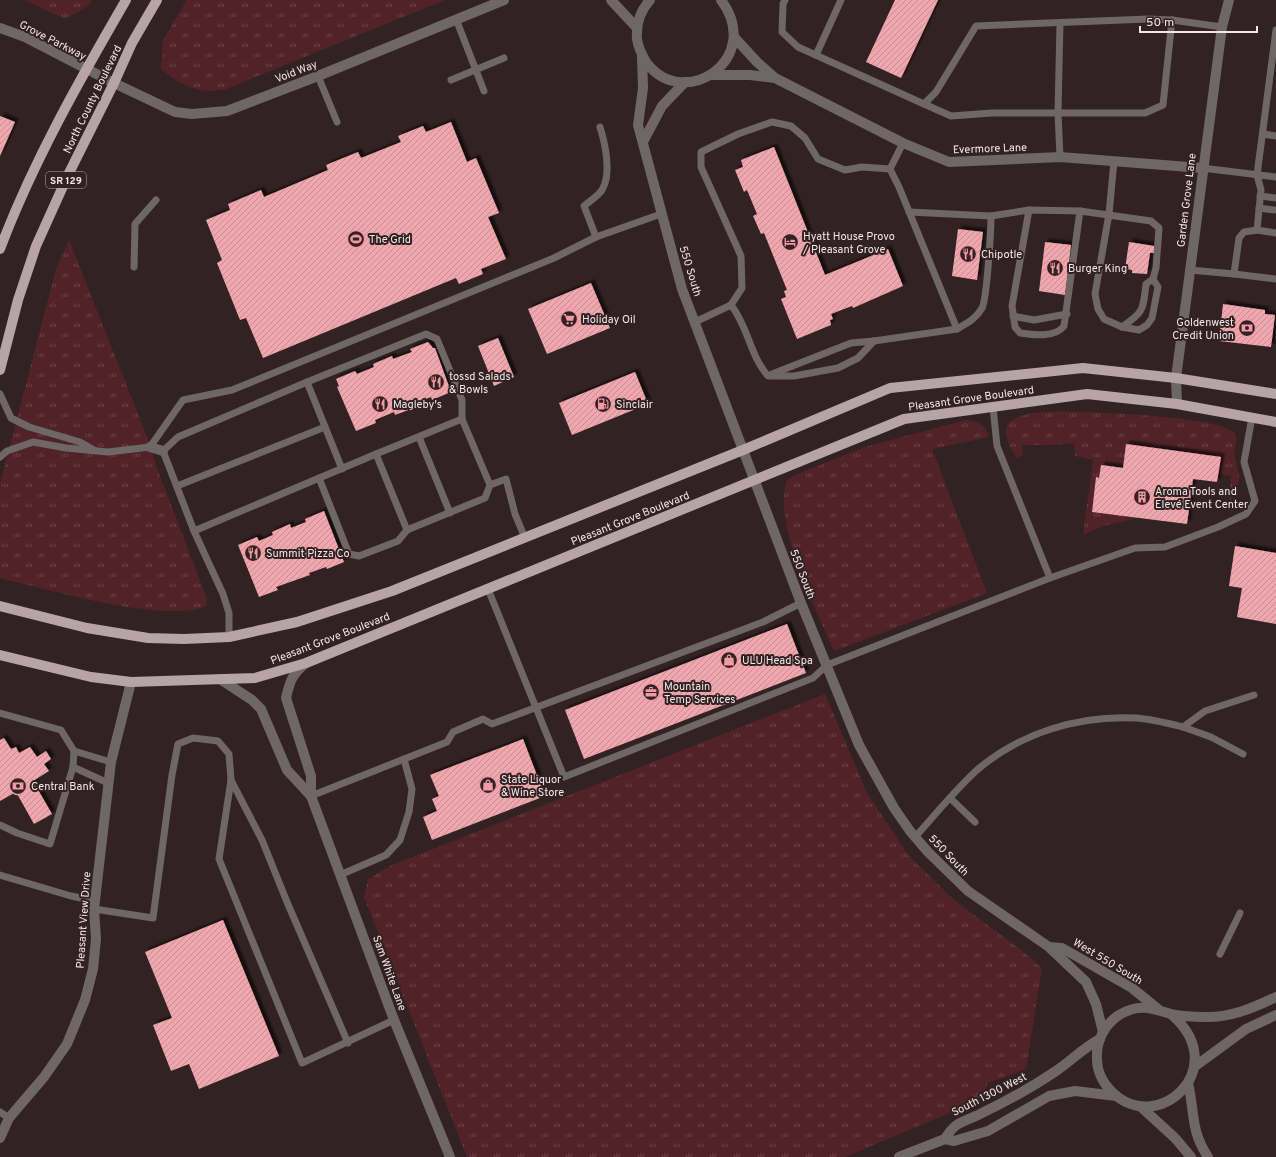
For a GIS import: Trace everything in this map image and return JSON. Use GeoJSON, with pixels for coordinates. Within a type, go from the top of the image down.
{"type":"FeatureCollection","features":[{"type":"Feature","properties":{"kind":"main road","name":"North County Boulevard"},"geometry":{"type":"LineString","coordinates":[[0,249],[34,170],[86,70],[126,0]]}},
{"type":"Feature","properties":{"kind":"main road","name":"North County Boulevard"},"geometry":{"type":"LineString","coordinates":[[0,370],[18,300],[36,246],[69,173],[114,83],[132,43],[156,0]]}},
{"type":"Feature","properties":{"kind":"main road","name":"Pleasant Grove Boulevard"},"geometry":{"type":"LineString","coordinates":[[0,606],[87,628],[148,638],[184,639],[229,637],[297,622],[392,591],[743,450],[890,388],[1083,368],[1176,378],[1276,394]]}},
{"type":"Feature","properties":{"kind":"main road","name":"Pleasant Grove Boulevard"},"geometry":{"type":"LineString","coordinates":[[0,655],[91,677],[131,682],[255,678],[306,663],[904,419],[1087,394],[1177,404],[1276,422]]}},
{"type":"Feature","properties":{"kind":"street","name":"Void Way"},"geometry":{"type":"LineString","coordinates":[[95,75],[175,112],[192,114],[227,111],[318,76],[504,0]]}},
{"type":"Feature","properties":{"kind":"street"},"geometry":{"type":"LineString","coordinates":[[611,0],[637,28]]}},
{"type":"Feature","properties":{"kind":"street"},"geometry":{"type":"LineString","coordinates":[[650,0],[640,14],[637,28],[637,42],[642,56],[650,67],[661,76],[675,81],[685,82],[698,80],[710,75],[717,71],[727,59],[733,44],[734,27],[729,11],[721,0]]}},
{"type":"Feature","properties":{"kind":"street"},"geometry":{"type":"LineString","coordinates":[[729,11],[731,0]]}},
{"type":"Feature","properties":{"kind":"street","name":"Garden Grove Lane"},"geometry":{"type":"LineString","coordinates":[[1177,404],[1176,378],[1202,168],[1222,26],[1229,0]]}},
{"type":"Feature","properties":{"kind":"street","name":"Grove Parkway"},"geometry":{"type":"LineString","coordinates":[[0,28],[25,38],[95,75]]}},
{"type":"Feature","properties":{"kind":"street"},"geometry":{"type":"LineString","coordinates":[[734,37],[757,62],[775,78]]}},
{"type":"Feature","properties":{"kind":"street","name":"550 South"},"geometry":{"type":"LineString","coordinates":[[642,56],[643,88],[638,125],[682,289],[801,602],[859,745],[894,808],[915,837],[968,891],[1049,947]]}},
{"type":"Feature","properties":{"kind":"street"},"geometry":{"type":"LineString","coordinates":[[710,75],[750,75],[775,78]]}},
{"type":"Feature","properties":{"kind":"street","name":"Evermore Lane"},"geometry":{"type":"LineString","coordinates":[[775,78],[903,142],[949,162],[1060,157],[1202,168]]}},
{"type":"Feature","properties":{"kind":"street"},"geometry":{"type":"LineString","coordinates":[[643,142],[662,106],[685,82]]}},
{"type":"Feature","properties":{"kind":"street"},"geometry":{"type":"LineString","coordinates":[[150,447],[163,451]]}},
{"type":"Feature","properties":{"kind":"street","name":"Sam White Lane"},"geometry":{"type":"LineString","coordinates":[[306,663],[294,672],[286,698],[311,776],[311,796],[394,1020],[450,1157]]}},
{"type":"Feature","properties":{"kind":"street","name":"Sam White Lane"},"geometry":{"type":"LineString","coordinates":[[220,679],[252,700],[261,708],[287,770],[311,796]]}},
{"type":"Feature","properties":{"kind":"street","name":"Pleasant View Drive"},"geometry":{"type":"LineString","coordinates":[[0,1138],[8,1118],[44,1077],[67,1044],[84,1000],[92,969],[96,938],[95,905],[111,762],[131,682]]}},
{"type":"Feature","properties":{"kind":"street","name":"West 550 South"},"geometry":{"type":"LineString","coordinates":[[1049,947],[1062,948],[1132,988],[1158,1009]]}},
{"type":"Feature","properties":{"kind":"street","name":"West 550 South"},"geometry":{"type":"LineString","coordinates":[[1049,947],[1086,982],[1096,1004],[1101,1036]]}},
{"type":"Feature","properties":{"kind":"street"},"geometry":{"type":"LineString","coordinates":[[1172,1015],[1204,1017],[1237,1014],[1251,1010],[1276,997]]}},
{"type":"Feature","properties":{"kind":"street"},"geometry":{"type":"LineString","coordinates":[[1142,1007],[1158,1009],[1172,1015],[1184,1024],[1191,1037],[1195,1052],[1194,1067],[1188,1083],[1181,1092],[1162,1104],[1140,1106],[1123,1101],[1107,1087],[1100,1076],[1097,1064],[1097,1051],[1101,1036],[1113,1020],[1127,1011],[1142,1007]]}},
{"type":"Feature","properties":{"kind":"street"},"geometry":{"type":"LineString","coordinates":[[1194,1067],[1246,1029],[1276,1015]]}},
{"type":"Feature","properties":{"kind":"street","name":"South 1300 West"},"geometry":{"type":"LineString","coordinates":[[945,1139],[952,1126],[1005,1102],[1057,1071],[1086,1046],[1101,1036]]}},
{"type":"Feature","properties":{"kind":"street"},"geometry":{"type":"LineString","coordinates":[[1188,1083],[1196,1136],[1208,1157]]}},
{"type":"Feature","properties":{"kind":"street"},"geometry":{"type":"LineString","coordinates":[[899,1157],[945,1139],[954,1141],[988,1132],[1049,1096],[1075,1091],[1116,1096]]}},
{"type":"Feature","properties":{"kind":"street"},"geometry":{"type":"LineString","coordinates":[[1140,1106],[1175,1138],[1191,1157]]}},
{"type":"Feature","properties":{"kind":"lane"},"geometry":{"type":"LineString","coordinates":[[786,0],[783,4],[782,32],[798,47],[951,116],[992,113],[1145,113],[1163,105],[1172,20]]}},
{"type":"Feature","properties":{"kind":"lane"},"geometry":{"type":"LineString","coordinates":[[816,55],[841,0]]}},
{"type":"Feature","properties":{"kind":"lane"},"geometry":{"type":"LineString","coordinates":[[456,19],[484,90]]}},
{"type":"Feature","properties":{"kind":"lane"},"geometry":{"type":"LineString","coordinates":[[924,104],[936,92],[976,26],[1148,19],[1172,20],[1222,26]]}},
{"type":"Feature","properties":{"kind":"lane"},"geometry":{"type":"LineString","coordinates":[[1060,22],[1058,113],[1060,157]]}},
{"type":"Feature","properties":{"kind":"lane"},"geometry":{"type":"LineString","coordinates":[[1257,230],[1261,190],[1257,174],[1276,30]]}},
{"type":"Feature","properties":{"kind":"lane"},"geometry":{"type":"LineString","coordinates":[[450,80],[504,58]]}},
{"type":"Feature","properties":{"kind":"lane"},"geometry":{"type":"LineString","coordinates":[[318,76],[337,122]]}},
{"type":"Feature","properties":{"kind":"lane"},"geometry":{"type":"LineString","coordinates":[[695,322],[731,305],[742,288],[741,256],[701,167],[701,152],[738,134],[772,122],[791,126],[805,138],[818,159],[845,170],[862,168],[890,169]]}},
{"type":"Feature","properties":{"kind":"lane"},"geometry":{"type":"LineString","coordinates":[[596,237],[584,206],[601,192],[607,181],[604,142],[600,127]]}},
{"type":"Feature","properties":{"kind":"lane"},"geometry":{"type":"LineString","coordinates":[[1263,134],[1276,136]]}},
{"type":"Feature","properties":{"kind":"lane"},"geometry":{"type":"LineString","coordinates":[[903,142],[890,169],[957,329]]}},
{"type":"Feature","properties":{"kind":"lane"},"geometry":{"type":"LineString","coordinates":[[1114,161],[1109,214],[1095,294],[1098,309],[1104,319],[1122,327],[1139,330],[1147,325],[1152,318],[1158,287],[1153,279]]}},
{"type":"Feature","properties":{"kind":"lane"},"geometry":{"type":"LineString","coordinates":[[1202,168],[1276,177]]}},
{"type":"Feature","properties":{"kind":"lane"},"geometry":{"type":"LineString","coordinates":[[1260,196],[1276,198]]}},
{"type":"Feature","properties":{"kind":"lane"},"geometry":{"type":"LineString","coordinates":[[134,267],[135,224],[156,200]]}},
{"type":"Feature","properties":{"kind":"lane"},"geometry":{"type":"LineString","coordinates":[[1259,208],[1274,210]]}},
{"type":"Feature","properties":{"kind":"lane"},"geometry":{"type":"LineString","coordinates":[[909,212],[991,216],[1029,210],[1080,211],[1151,221],[1159,228],[1156,268],[1153,279],[1146,284],[1143,307],[1138,316],[1122,327]]}},
{"type":"Feature","properties":{"kind":"lane"},"geometry":{"type":"LineString","coordinates":[[1029,210],[1012,306],[1015,327],[1020,334],[1032,335],[1052,334],[1061,330],[1064,326],[1067,314],[1080,211]]}},
{"type":"Feature","properties":{"kind":"lane"},"geometry":{"type":"LineString","coordinates":[[0,457],[7,451],[33,442],[98,452],[122,452],[132,448],[150,447],[183,400],[232,390],[554,258],[596,237],[661,214]]}},
{"type":"Feature","properties":{"kind":"lane"},"geometry":{"type":"LineString","coordinates":[[768,376],[851,343],[957,329],[976,318],[983,306],[991,216]]}},
{"type":"Feature","properties":{"kind":"lane"},"geometry":{"type":"LineString","coordinates":[[1234,274],[1239,238],[1244,232],[1257,230],[1276,233]]}},
{"type":"Feature","properties":{"kind":"lane"},"geometry":{"type":"LineString","coordinates":[[1190,270],[1276,279]]}},
{"type":"Feature","properties":{"kind":"lane"},"geometry":{"type":"LineString","coordinates":[[731,305],[740,316],[761,367],[768,376]]}},
{"type":"Feature","properties":{"kind":"lane"},"geometry":{"type":"LineString","coordinates":[[1014,316],[1034,320],[1067,314]]}},
{"type":"Feature","properties":{"kind":"lane"},"geometry":{"type":"LineString","coordinates":[[229,637],[229,613],[223,594],[194,531],[163,451],[178,437],[307,382],[426,334],[437,339],[462,400],[462,419],[490,485],[485,498],[407,530],[398,540],[359,556],[349,554],[319,478]]}},
{"type":"Feature","properties":{"kind":"lane"},"geometry":{"type":"LineString","coordinates":[[768,376],[794,376],[838,368],[858,358],[874,340]]}},
{"type":"Feature","properties":{"kind":"lane"},"geometry":{"type":"LineString","coordinates":[[307,382],[342,469]]}},
{"type":"Feature","properties":{"kind":"lane"},"geometry":{"type":"LineString","coordinates":[[0,394],[11,418],[29,427],[80,442],[98,452]]}},
{"type":"Feature","properties":{"kind":"lane"},"geometry":{"type":"LineString","coordinates":[[992,407],[997,446],[1050,578]]}},
{"type":"Feature","properties":{"kind":"lane"},"geometry":{"type":"LineString","coordinates":[[488,589],[564,777],[813,678],[827,665],[1050,578],[1135,548],[1165,547],[1218,527],[1246,514],[1255,501],[1244,462],[1252,417]]}},
{"type":"Feature","properties":{"kind":"lane"},"geometry":{"type":"LineString","coordinates":[[194,531],[462,419]]}},
{"type":"Feature","properties":{"kind":"lane"},"geometry":{"type":"LineString","coordinates":[[177,486],[325,427]]}},
{"type":"Feature","properties":{"kind":"lane"},"geometry":{"type":"LineString","coordinates":[[419,437],[450,512]]}},
{"type":"Feature","properties":{"kind":"lane"},"geometry":{"type":"LineString","coordinates":[[376,454],[407,530]]}},
{"type":"Feature","properties":{"kind":"lane"},"geometry":{"type":"LineString","coordinates":[[490,485],[506,478],[515,514],[524,538]]}},
{"type":"Feature","properties":{"kind":"lane"},"geometry":{"type":"LineString","coordinates":[[311,796],[447,742],[453,732],[482,719],[492,724],[536,708],[763,622],[801,602]]}},
{"type":"Feature","properties":{"kind":"lane"},"geometry":{"type":"LineString","coordinates":[[1183,727],[1205,712],[1254,695]]}},
{"type":"Feature","properties":{"kind":"lane"},"geometry":{"type":"LineString","coordinates":[[0,713],[61,730],[74,751],[73,767],[50,844],[17,833],[0,825]]}},
{"type":"Feature","properties":{"kind":"lane"},"geometry":{"type":"LineString","coordinates":[[915,837],[977,770],[1021,741],[1049,730],[1079,722],[1120,718],[1153,720],[1183,727],[1211,737],[1244,754]]}},
{"type":"Feature","properties":{"kind":"lane"},"geometry":{"type":"LineString","coordinates":[[0,875],[71,896],[95,905],[153,918],[172,775],[178,744],[193,738],[218,741],[229,754],[231,780],[219,859],[302,1063],[348,1043],[394,1020]]}},
{"type":"Feature","properties":{"kind":"lane"},"geometry":{"type":"LineString","coordinates":[[74,751],[111,762]]}},
{"type":"Feature","properties":{"kind":"lane"},"geometry":{"type":"LineString","coordinates":[[340,875],[386,855],[400,840],[409,812],[412,789],[404,759]]}},
{"type":"Feature","properties":{"kind":"lane"},"geometry":{"type":"LineString","coordinates":[[73,767],[108,783]]}},
{"type":"Feature","properties":{"kind":"lane"},"geometry":{"type":"LineString","coordinates":[[231,780],[262,840],[348,1043]]}},
{"type":"Feature","properties":{"kind":"lane"},"geometry":{"type":"LineString","coordinates":[[950,798],[975,822]]}},
{"type":"Feature","properties":{"kind":"lane"},"geometry":{"type":"LineString","coordinates":[[1220,954],[1240,913]]}},
{"type":"Feature","properties":{"kind":"lane"},"geometry":{"type":"LineString","coordinates":[[0,1112],[8,1118]]}},
{"type":"Feature","properties":{"kind":"green space"},"geometry":{"type":"Polygon","coordinates":[[[25,0],[92,0],[88,6],[65,19],[25,0]]]}},
{"type":"Feature","properties":{"kind":"green space"},"geometry":{"type":"Polygon","coordinates":[[[187,0],[445,0],[226,89],[208,91],[191,88],[168,75],[161,69],[163,40],[187,0]]]}},
{"type":"Feature","properties":{"kind":"green space"},"geometry":{"type":"Polygon","coordinates":[[[69,240],[149,442],[158,471],[207,599],[206,606],[187,610],[163,611],[135,608],[105,603],[0,578],[0,484],[56,269],[69,240]]]}},
{"type":"Feature","properties":{"kind":"green space"},"geometry":{"type":"Polygon","coordinates":[[[1050,412],[1139,415],[1188,420],[1209,423],[1225,428],[1234,433],[1236,440],[1234,453],[1239,478],[1232,500],[1238,508],[1232,511],[1228,509],[1231,476],[1219,474],[1221,457],[1127,444],[1123,468],[1101,465],[1099,478],[1096,478],[1092,511],[1137,518],[1103,526],[1083,535],[1093,460],[1075,456],[1074,443],[1022,445],[1023,454],[1018,458],[1012,451],[1009,443],[1007,437],[1007,427],[1013,420],[1023,415],[1050,412]]]}},
{"type":"Feature","properties":{"kind":"green space"},"geometry":{"type":"Polygon","coordinates":[[[966,420],[974,421],[980,424],[987,431],[989,435],[988,437],[932,449],[987,593],[834,651],[807,590],[791,542],[785,519],[784,498],[787,480],[795,475],[865,447],[966,420]]]}},
{"type":"Feature","properties":{"kind":"green space"},"geometry":{"type":"Polygon","coordinates":[[[825,694],[867,793],[908,855],[954,900],[1020,949],[1042,968],[1026,1069],[988,1083],[980,1100],[845,1157],[467,1157],[364,897],[368,879],[390,866],[825,694]]]}},
{"type":"Feature","properties":{"kind":"building"},"geometry":{"type":"Polygon","coordinates":[[[895,0],[938,0],[901,78],[866,62],[895,0]]]}},
{"type":"Feature","properties":{"kind":"building"},"geometry":{"type":"Polygon","coordinates":[[[0,116],[15,122],[0,156],[0,116]]]}},
{"type":"Feature","properties":{"kind":"building","name":"The Grid"},"geometry":{"type":"Polygon","coordinates":[[[451,122],[467,162],[476,158],[499,213],[488,217],[506,259],[481,269],[483,274],[459,284],[456,278],[263,358],[246,318],[240,320],[217,263],[222,260],[206,220],[230,210],[228,204],[261,190],[264,197],[328,170],[326,165],[358,152],[361,158],[401,142],[398,136],[423,126],[426,132],[451,122]]]}},
{"type":"Feature","properties":{"kind":"building","name":"Hyatt House Provo / Pleasant Grove"},"geometry":{"type":"Polygon","coordinates":[[[774,147],[825,275],[888,249],[903,286],[853,308],[852,306],[831,314],[833,319],[830,320],[831,325],[797,339],[781,299],[786,297],[784,291],[787,290],[764,233],[761,234],[753,216],[757,214],[747,190],[744,192],[735,170],[743,167],[741,160],[774,147]]]}},
{"type":"Feature","properties":{"kind":"building","name":"Chipotle"},"geometry":{"type":"Polygon","coordinates":[[[958,229],[983,232],[977,280],[952,276],[958,229]]]}},
{"type":"Feature","properties":{"kind":"building","name":"Burger King"},"geometry":{"type":"Polygon","coordinates":[[[1045,242],[1071,245],[1065,295],[1039,291],[1045,242]]]}},
{"type":"Feature","properties":{"kind":"building"},"geometry":{"type":"Polygon","coordinates":[[[1129,242],[1154,246],[1154,253],[1150,253],[1147,274],[1132,273],[1132,270],[1125,269],[1129,242]]]}},
{"type":"Feature","properties":{"kind":"building","name":"Holiday Oil"},"geometry":{"type":"Polygon","coordinates":[[[591,283],[610,328],[547,354],[528,309],[591,283]]]}},
{"type":"Feature","properties":{"kind":"building","name":"Goldenwest Credit Union"},"geometry":{"type":"Polygon","coordinates":[[[1223,304],[1265,310],[1265,314],[1275,315],[1271,347],[1219,341],[1223,304]]]}},
{"type":"Feature","properties":{"kind":"building"},"geometry":{"type":"Polygon","coordinates":[[[498,338],[514,377],[494,386],[478,346],[498,338]]]}},
{"type":"Feature","properties":{"kind":"building"},"geometry":{"type":"Polygon","coordinates":[[[428,342],[433,348],[435,348],[451,392],[432,400],[431,397],[412,404],[414,408],[395,415],[394,412],[375,420],[376,423],[356,431],[337,387],[339,386],[336,379],[355,371],[357,374],[374,367],[373,364],[392,356],[393,359],[412,352],[410,349],[428,342]]]}},
{"type":"Feature","properties":{"kind":"building","name":"Sinclair"},"geometry":{"type":"Polygon","coordinates":[[[635,372],[648,404],[572,435],[559,403],[635,372]]]}},
{"type":"Feature","properties":{"kind":"building","name":"Aroma Tools and Elevé Event Center"},"geometry":{"type":"Polygon","coordinates":[[[1126,444],[1221,457],[1217,482],[1193,479],[1187,524],[1092,512],[1096,477],[1099,478],[1101,465],[1123,468],[1126,444]]]}},
{"type":"Feature","properties":{"kind":"building"},"geometry":{"type":"Polygon","coordinates":[[[324,511],[344,562],[327,569],[326,567],[309,573],[310,575],[276,587],[278,590],[259,597],[238,545],[257,537],[259,541],[273,535],[272,532],[290,524],[291,528],[306,522],[305,519],[324,511]]]}},
{"type":"Feature","properties":{"kind":"building"},"geometry":{"type":"Polygon","coordinates":[[[1235,546],[1276,553],[1276,624],[1237,617],[1242,588],[1229,586],[1235,546]]]}},
{"type":"Feature","properties":{"kind":"building"},"geometry":{"type":"Polygon","coordinates":[[[787,624],[806,673],[584,759],[565,710],[787,624]]]}},
{"type":"Feature","properties":{"kind":"building","name":"Central Bank"},"geometry":{"type":"Polygon","coordinates":[[[4,738],[11,749],[16,747],[19,753],[30,747],[37,757],[46,751],[51,759],[44,764],[49,771],[33,781],[52,814],[34,824],[16,792],[0,801],[0,740],[4,738]]]}},
{"type":"Feature","properties":{"kind":"building","name":"State Liquor & Wine Store"},"geometry":{"type":"Polygon","coordinates":[[[523,739],[545,796],[432,840],[423,817],[437,811],[432,799],[439,796],[430,775],[523,739]]]}},
{"type":"Feature","properties":{"kind":"building"},"geometry":{"type":"Polygon","coordinates":[[[223,920],[279,1056],[199,1089],[189,1064],[171,1071],[153,1025],[172,1018],[145,952],[223,920]]]}},
{"type":"Feature","properties":{"kind":"place","name":"The Grid"},"geometry":{"type":"Point","coordinates":[356,239]}},
{"type":"Feature","properties":{"kind":"place","name":"Hyatt House Provo / Pleasant Grove"},"geometry":{"type":"Point","coordinates":[790,242]}},
{"type":"Feature","properties":{"kind":"place","name":"Chipotle"},"geometry":{"type":"Point","coordinates":[968,254]}},
{"type":"Feature","properties":{"kind":"place","name":"Burger King"},"geometry":{"type":"Point","coordinates":[1055,268]}},
{"type":"Feature","properties":{"kind":"place","name":"Holiday Oil"},"geometry":{"type":"Point","coordinates":[569,319]}},
{"type":"Feature","properties":{"kind":"place","name":"Goldenwest Credit Union"},"geometry":{"type":"Point","coordinates":[1247,328]}},
{"type":"Feature","properties":{"kind":"place","name":"tossd Salads & Bowls"},"geometry":{"type":"Point","coordinates":[436,382]}},
{"type":"Feature","properties":{"kind":"place","name":"Magleby's"},"geometry":{"type":"Point","coordinates":[380,404]}},
{"type":"Feature","properties":{"kind":"place","name":"Sinclair"},"geometry":{"type":"Point","coordinates":[603,404]}},
{"type":"Feature","properties":{"kind":"place","name":"Aroma Tools and Elevé Event Center"},"geometry":{"type":"Point","coordinates":[1142,497]}},
{"type":"Feature","properties":{"kind":"place","name":"Summit Pizza Co"},"geometry":{"type":"Point","coordinates":[253,553]}},
{"type":"Feature","properties":{"kind":"place","name":"ULU Head Spa"},"geometry":{"type":"Point","coordinates":[729,660]}},
{"type":"Feature","properties":{"kind":"place","name":"Mountain Temp Services"},"geometry":{"type":"Point","coordinates":[651,692]}},
{"type":"Feature","properties":{"kind":"place","name":"State Liquor & Wine Store"},"geometry":{"type":"Point","coordinates":[488,785]}},
{"type":"Feature","properties":{"kind":"place","name":"Central Bank"},"geometry":{"type":"Point","coordinates":[18,786]}}]}
